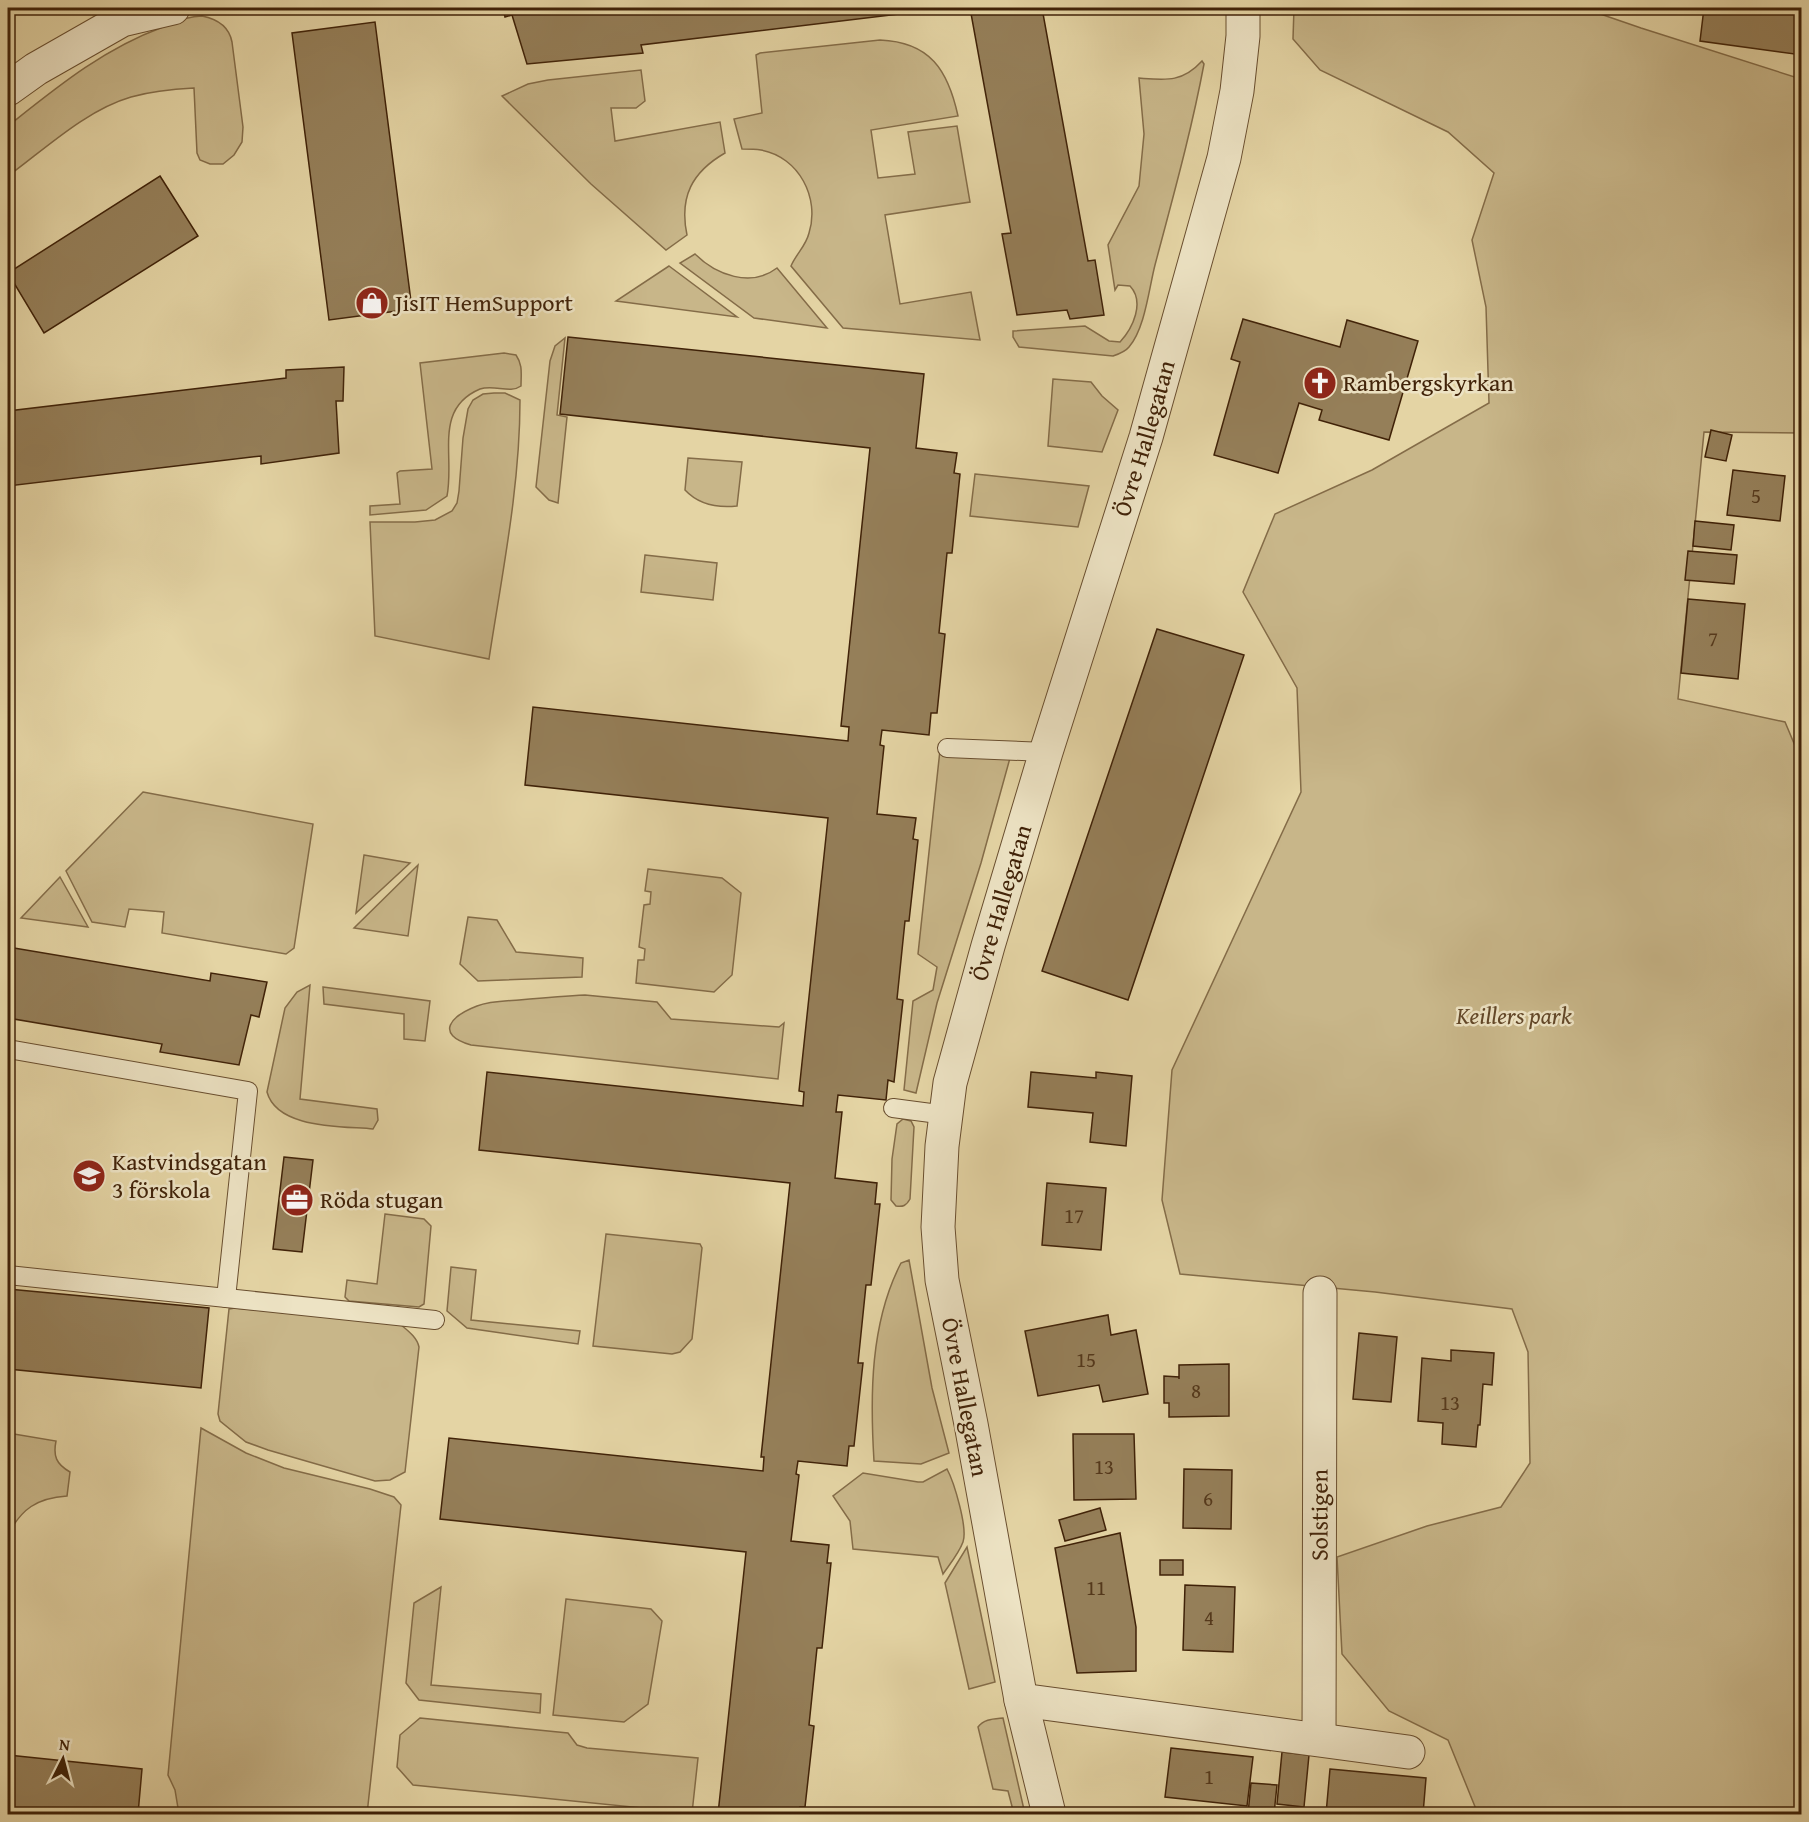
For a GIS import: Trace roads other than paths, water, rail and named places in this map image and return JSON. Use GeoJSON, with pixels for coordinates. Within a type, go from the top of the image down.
{"type":"FeatureCollection","features":[{"type":"Feature","properties":{"kind":"street"},"geometry":{"type":"LineString","coordinates":[[8,89],[36,69],[122,20],[173,8]]}},
{"type":"Feature","properties":{"kind":"street","name":"Övre Hallegatan"},"geometry":{"type":"LineString","coordinates":[[1049,1815],[1021,1700],[971,1424],[942,1280],[938,1227],[942,1146],[950,1083],[988,946],[1046,752],[1146,437],[1224,158],[1237,91],[1243,36],[1243,8]]}},
{"type":"Feature","properties":{"kind":"street","name":"Solstigen"},"geometry":{"type":"LineString","coordinates":[[1320,1293],[1320,1739]]}},
{"type":"Feature","properties":{"kind":"street"},"geometry":{"type":"LineString","coordinates":[[1021,1700],[1408,1752]]}},
{"type":"Feature","properties":{"kind":"lane"},"geometry":{"type":"LineString","coordinates":[[946,748],[1046,752]]}},
{"type":"Feature","properties":{"kind":"lane"},"geometry":{"type":"LineString","coordinates":[[8,1049],[248,1091],[226,1298]]}},
{"type":"Feature","properties":{"kind":"lane"},"geometry":{"type":"LineString","coordinates":[[893,1108],[946,1114]]}},
{"type":"Feature","properties":{"kind":"lane"},"geometry":{"type":"LineString","coordinates":[[8,1275],[435,1320]]}},
{"type":"Feature","properties":{"kind":"place","name":"JisIT HemSupport"},"geometry":{"type":"Point","coordinates":[372,303]}},
{"type":"Feature","properties":{"kind":"place","name":"Rambergskyrkan"},"geometry":{"type":"Point","coordinates":[1320,383]}},
{"type":"Feature","properties":{"kind":"place","name":"Kastvindsgatan 3 förskola"},"geometry":{"type":"Point","coordinates":[89,1176]}},
{"type":"Feature","properties":{"kind":"place","name":"Röda stugan"},"geometry":{"type":"Point","coordinates":[297,1200]}},
{"type":"Feature","properties":{"kind":"park label","name":"Keillers park"},"geometry":{"type":"Point","coordinates":[1514,1016]}}]}
